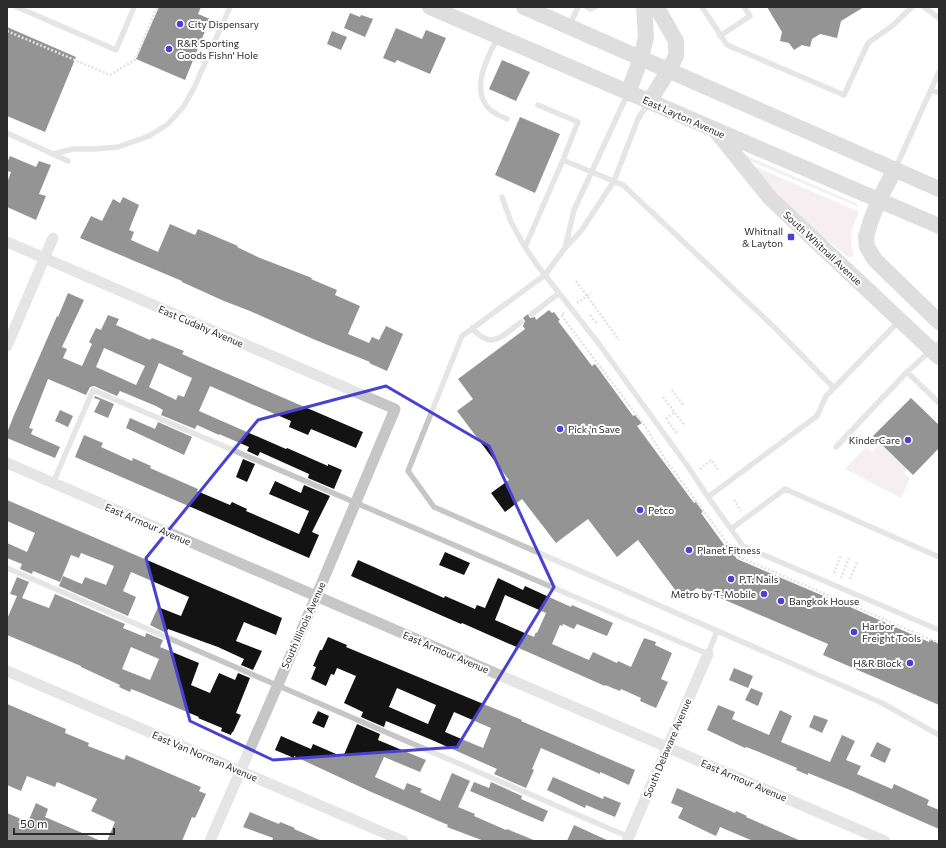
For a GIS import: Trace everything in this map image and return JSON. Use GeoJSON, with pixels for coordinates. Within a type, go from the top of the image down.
{"type":"FeatureCollection","features":[{"type":"Feature","properties":{"kind":"main road","name":"East Layton Avenue"},"geometry":{"type":"LineString","coordinates":[[431,7],[939,226]]}},
{"type":"Feature","properties":{"kind":"main road"},"geometry":{"type":"LineString","coordinates":[[524,7],[939,189]]}},
{"type":"Feature","properties":{"kind":"main road"},"geometry":{"type":"LineString","coordinates":[[628,92],[641,58],[646,37],[644,7]]}},
{"type":"Feature","properties":{"kind":"main road"},"geometry":{"type":"LineString","coordinates":[[649,102],[676,56],[676,40],[660,13],[652,7]]}},
{"type":"Feature","properties":{"kind":"main road","name":"South Whitnall Avenue"},"geometry":{"type":"LineString","coordinates":[[715,130],[770,198],[901,320],[937,350]]}},
{"type":"Feature","properties":{"kind":"main road"},"geometry":{"type":"LineString","coordinates":[[895,169],[879,200],[866,237],[867,247],[875,260],[939,322]]}},
{"type":"Feature","properties":{"kind":"street"},"geometry":{"type":"LineString","coordinates":[[7,346],[53,238]]}},
{"type":"Feature","properties":{"kind":"street","name":"East Cudahy Avenue"},"geometry":{"type":"LineString","coordinates":[[7,242],[395,410]]}},
{"type":"Feature","properties":{"kind":"street","name":"South Illinois Avenue"},"geometry":{"type":"LineString","coordinates":[[210,841],[395,410]]}},
{"type":"Feature","properties":{"kind":"street","name":"East Armour Avenue"},"geometry":{"type":"LineString","coordinates":[[7,464],[885,841]]}},
{"type":"Feature","properties":{"kind":"street","name":"South Delaware Avenue"},"geometry":{"type":"LineString","coordinates":[[628,839],[708,654]]}},
{"type":"Feature","properties":{"kind":"street","name":"East Van Norman Avenue"},"geometry":{"type":"LineString","coordinates":[[7,671],[403,841]]}},
{"type":"Feature","properties":{"kind":"lane"},"geometry":{"type":"LineString","coordinates":[[17,7],[116,50],[134,7]]}},
{"type":"Feature","properties":{"kind":"lane"},"geometry":{"type":"LineString","coordinates":[[53,154],[73,149],[118,147],[149,136],[168,124],[184,106],[194,88],[230,7]]}},
{"type":"Feature","properties":{"kind":"lane"},"geometry":{"type":"LineString","coordinates":[[570,27],[578,7]]}},
{"type":"Feature","properties":{"kind":"lane"},"geometry":{"type":"LineString","coordinates":[[587,7],[595,7]]}},
{"type":"Feature","properties":{"kind":"lane"},"geometry":{"type":"LineString","coordinates":[[702,7],[727,45],[844,95],[868,43],[892,26],[912,7]]}},
{"type":"Feature","properties":{"kind":"lane"},"geometry":{"type":"LineString","coordinates":[[720,36],[750,16],[744,7]]}},
{"type":"Feature","properties":{"kind":"lane"},"geometry":{"type":"LineString","coordinates":[[924,7],[939,18]]}},
{"type":"Feature","properties":{"kind":"lane"},"geometry":{"type":"LineString","coordinates":[[498,37],[482,76],[481,94],[486,106],[507,119]]}},
{"type":"Feature","properties":{"kind":"lane"},"geometry":{"type":"LineString","coordinates":[[895,169],[939,72]]}},
{"type":"Feature","properties":{"kind":"lane"},"geometry":{"type":"LineString","coordinates":[[931,90],[939,93]]}},
{"type":"Feature","properties":{"kind":"lane"},"geometry":{"type":"LineString","coordinates":[[565,248],[574,210],[628,92]]}},
{"type":"Feature","properties":{"kind":"lane"},"geometry":{"type":"LineString","coordinates":[[649,102],[638,120],[614,181],[581,231],[565,248],[545,275],[462,336],[408,471],[434,507],[882,704],[939,735]]}},
{"type":"Feature","properties":{"kind":"lane"},"geometry":{"type":"LineString","coordinates":[[525,247],[578,122],[538,105]]}},
{"type":"Feature","properties":{"kind":"lane"},"geometry":{"type":"LineString","coordinates":[[7,133],[68,161]]}},
{"type":"Feature","properties":{"kind":"lane"},"geometry":{"type":"LineString","coordinates":[[563,160],[623,185],[774,326],[834,388]]}},
{"type":"Feature","properties":{"kind":"lane"},"geometry":{"type":"LineString","coordinates":[[502,197],[511,222],[536,265],[559,293],[689,468],[743,546],[939,630]]}},
{"type":"Feature","properties":{"kind":"lane"},"geometry":{"type":"LineString","coordinates":[[532,314],[559,293]]}},
{"type":"Feature","properties":{"kind":"lane"},"geometry":{"type":"LineString","coordinates":[[708,497],[817,416],[826,396],[901,320]]}},
{"type":"Feature","properties":{"kind":"lane"},"geometry":{"type":"LineString","coordinates":[[472,328],[478,335],[488,340],[496,340],[520,322]]}},
{"type":"Feature","properties":{"kind":"lane"},"geometry":{"type":"LineString","coordinates":[[836,447],[907,372],[937,350]]}},
{"type":"Feature","properties":{"kind":"lane"},"geometry":{"type":"LineString","coordinates":[[907,372],[939,404]]}},
{"type":"Feature","properties":{"kind":"lane"},"geometry":{"type":"LineString","coordinates":[[53,483],[93,390],[708,654],[717,631]]}},
{"type":"Feature","properties":{"kind":"lane"},"geometry":{"type":"LineString","coordinates":[[731,529],[785,489],[939,557]]}},
{"type":"Feature","properties":{"kind":"lane"},"geometry":{"type":"LineString","coordinates":[[7,568],[628,839]]}},
{"type":"Feature","properties":{"kind":"path"},"geometry":{"type":"LineString","coordinates":[[576,281],[619,340]]}},
{"type":"Feature","properties":{"kind":"path"},"geometry":{"type":"LineString","coordinates":[[561,315],[645,426],[665,459],[737,556],[939,643]]}},
{"type":"Feature","properties":{"kind":"path"},"geometry":{"type":"LineString","coordinates":[[672,390],[684,406]]}},
{"type":"Feature","properties":{"kind":"path"},"geometry":{"type":"LineString","coordinates":[[663,396],[686,426]]}},
{"type":"Feature","properties":{"kind":"path"},"geometry":{"type":"LineString","coordinates":[[666,419],[675,412]]}},
{"type":"Feature","properties":{"kind":"path"},"geometry":{"type":"LineString","coordinates":[[834,572],[841,555]]}},
{"type":"Feature","properties":{"kind":"path"},"geometry":{"type":"LineString","coordinates":[[840,580],[849,558]]}},
{"type":"Feature","properties":{"kind":"path"},"geometry":{"type":"LineString","coordinates":[[850,579],[857,562]]}},
{"type":"Feature","properties":{"kind":"highlighted area"},"geometry":{"type":"Polygon","coordinates":[[[386,386],[489,446],[554,587],[457,747],[273,760],[190,721],[146,558],[258,420],[386,386]]]}},
{"type":"Feature","properties":{"kind":"shaded area"},"geometry":{"type":"Polygon","coordinates":[[[747,156],[856,203],[858,207],[748,160],[746,158],[747,156]]]}},
{"type":"Feature","properties":{"kind":"shaded area"},"geometry":{"type":"Polygon","coordinates":[[[752,165],[859,212],[854,223],[851,238],[854,255],[850,258],[796,216],[752,165]]]}},
{"type":"Feature","properties":{"kind":"shaded area"},"geometry":{"type":"Polygon","coordinates":[[[880,443],[907,469],[904,473],[910,478],[901,498],[845,469],[866,447],[872,452],[880,443]]]}},
{"type":"Feature","properties":{"kind":"building"},"geometry":{"type":"Polygon","coordinates":[[[159,7],[201,7],[198,14],[210,19],[185,80],[136,59],[159,7]]]}},
{"type":"Feature","properties":{"kind":"building"},"geometry":{"type":"Polygon","coordinates":[[[767,7],[864,7],[841,21],[837,38],[820,34],[812,39],[810,47],[802,45],[794,50],[789,43],[780,41],[782,32],[767,7]]]}},
{"type":"Feature","properties":{"kind":"building"},"geometry":{"type":"Polygon","coordinates":[[[350,13],[360,17],[361,15],[373,19],[365,37],[344,28],[350,13]]]}},
{"type":"Feature","properties":{"kind":"building"},"geometry":{"type":"Polygon","coordinates":[[[7,27],[76,57],[45,132],[7,116],[7,27]]]}},
{"type":"Feature","properties":{"kind":"building"},"geometry":{"type":"Polygon","coordinates":[[[396,28],[422,39],[426,30],[446,38],[430,74],[397,60],[395,63],[383,58],[396,28]]]}},
{"type":"Feature","properties":{"kind":"building"},"geometry":{"type":"Polygon","coordinates":[[[332,31],[347,37],[341,50],[327,44],[332,31]]]}},
{"type":"Feature","properties":{"kind":"building"},"geometry":{"type":"Polygon","coordinates":[[[502,60],[530,72],[516,101],[489,89],[502,60]]]}},
{"type":"Feature","properties":{"kind":"building"},"geometry":{"type":"Polygon","coordinates":[[[520,117],[560,134],[535,193],[495,175],[520,117]]]}},
{"type":"Feature","properties":{"kind":"building"},"geometry":{"type":"Polygon","coordinates":[[[10,156],[36,167],[39,161],[51,165],[39,194],[46,196],[36,220],[7,207],[7,183],[11,172],[7,171],[7,163],[10,156]]]}},
{"type":"Feature","properties":{"kind":"building"},"geometry":{"type":"Polygon","coordinates":[[[123,197],[139,205],[129,230],[134,232],[131,240],[158,252],[170,224],[195,235],[198,229],[238,246],[237,247],[260,258],[312,278],[311,279],[337,290],[335,295],[360,306],[348,334],[369,343],[372,337],[379,340],[386,326],[403,334],[387,371],[369,363],[370,362],[224,301],[182,281],[80,238],[91,216],[102,221],[113,199],[120,203],[123,197]]]}},
{"type":"Feature","properties":{"kind":"building"},"geometry":{"type":"Polygon","coordinates":[[[68,293],[84,300],[62,347],[67,349],[63,358],[82,366],[92,344],[89,342],[96,328],[101,330],[108,315],[119,319],[116,325],[150,340],[152,338],[184,351],[182,354],[363,432],[356,448],[311,429],[308,435],[289,427],[291,421],[210,386],[199,411],[286,449],[287,448],[328,466],[328,464],[342,470],[334,489],[308,478],[309,474],[260,452],[258,456],[247,451],[249,447],[219,434],[197,425],[195,429],[161,415],[163,410],[120,391],[117,396],[94,386],[90,387],[86,395],[48,379],[29,428],[33,429],[31,434],[60,447],[55,458],[7,438],[7,433],[57,316],[58,317],[68,293]],[[104,348],[96,367],[136,385],[145,366],[104,348]],[[159,363],[149,387],[176,400],[178,395],[184,397],[192,378],[159,363]]]}},
{"type":"Feature","properties":{"kind":"building"},"geometry":{"type":"Polygon","coordinates":[[[549,310],[552,313],[554,312],[560,320],[558,321],[592,366],[595,364],[633,416],[635,415],[642,423],[637,426],[694,503],[696,502],[703,512],[701,513],[725,546],[727,545],[737,559],[850,606],[929,642],[930,639],[939,644],[939,705],[823,655],[828,644],[697,588],[682,599],[638,540],[617,557],[588,519],[556,543],[522,499],[505,512],[491,493],[509,480],[457,411],[473,399],[458,379],[525,329],[523,326],[525,321],[523,318],[528,314],[530,318],[535,317],[536,320],[549,310]]]}},
{"type":"Feature","properties":{"kind":"building"},"geometry":{"type":"Polygon","coordinates":[[[95,396],[114,404],[108,418],[94,412],[100,400],[94,398],[95,396]]]}},
{"type":"Feature","properties":{"kind":"building","name":"KinderCare"},"geometry":{"type":"Polygon","coordinates":[[[911,398],[939,425],[939,448],[913,475],[873,436],[911,398]]]}},
{"type":"Feature","properties":{"kind":"building"},"geometry":{"type":"Polygon","coordinates":[[[60,410],[73,416],[68,427],[55,421],[60,410]]]}},
{"type":"Feature","properties":{"kind":"building"},"geometry":{"type":"Polygon","coordinates":[[[130,418],[155,429],[158,422],[192,437],[184,455],[126,428],[130,418]]]}},
{"type":"Feature","properties":{"kind":"building"},"geometry":{"type":"Polygon","coordinates":[[[84,435],[103,443],[101,447],[132,461],[133,458],[151,466],[150,468],[198,489],[197,491],[230,505],[232,502],[247,509],[246,511],[299,534],[309,511],[269,494],[275,481],[301,493],[304,485],[330,496],[312,532],[319,535],[309,558],[75,457],[84,435]]]}},
{"type":"Feature","properties":{"kind":"building"},"geometry":{"type":"Polygon","coordinates":[[[243,459],[255,464],[247,482],[236,477],[243,459]]]}},
{"type":"Feature","properties":{"kind":"building"},"geometry":{"type":"Polygon","coordinates":[[[7,500],[282,618],[276,635],[244,622],[236,641],[262,651],[253,670],[241,665],[244,659],[218,647],[168,629],[166,633],[150,625],[158,607],[181,616],[189,597],[131,572],[123,591],[136,597],[128,616],[59,586],[63,576],[82,584],[85,577],[106,585],[114,566],[81,553],[79,558],[71,555],[60,582],[33,571],[32,574],[20,569],[22,564],[7,558],[7,543],[27,552],[35,533],[7,521],[7,500]]]}},
{"type":"Feature","properties":{"kind":"building"},"geometry":{"type":"Polygon","coordinates":[[[445,552],[470,563],[464,575],[439,565],[445,552]]]}},
{"type":"Feature","properties":{"kind":"building"},"geometry":{"type":"Polygon","coordinates":[[[358,560],[444,598],[445,596],[475,609],[477,605],[485,608],[498,578],[523,590],[525,586],[571,607],[572,605],[613,623],[607,636],[577,624],[574,629],[563,624],[562,626],[560,625],[552,644],[589,660],[593,652],[617,663],[618,661],[631,667],[644,638],[656,642],[655,645],[672,653],[661,679],[668,682],[656,708],[640,701],[641,698],[621,689],[620,691],[605,686],[351,576],[358,560]],[[505,595],[495,620],[534,637],[546,613],[505,595]]]}},
{"type":"Feature","properties":{"kind":"building"},"geometry":{"type":"Polygon","coordinates":[[[17,577],[29,582],[22,598],[49,608],[55,594],[125,624],[123,628],[145,637],[146,633],[163,640],[160,647],[199,663],[191,685],[210,693],[219,673],[235,680],[238,673],[250,678],[236,713],[241,715],[233,732],[231,735],[221,731],[222,728],[198,718],[199,717],[131,689],[130,692],[119,687],[120,685],[81,666],[7,635],[7,619],[17,596],[10,594],[17,577]],[[131,647],[122,669],[150,680],[159,659],[131,647]]]}},
{"type":"Feature","properties":{"kind":"building"},"geometry":{"type":"Polygon","coordinates":[[[328,637],[347,645],[346,647],[522,720],[521,721],[635,770],[629,785],[541,748],[526,788],[494,774],[497,769],[432,740],[386,721],[384,727],[361,717],[363,712],[344,703],[356,676],[337,668],[334,675],[331,674],[326,686],[311,679],[316,667],[313,666],[320,650],[322,650],[328,637]],[[397,688],[389,707],[428,724],[436,705],[397,688]],[[454,712],[445,732],[483,748],[491,728],[454,712]]]}},
{"type":"Feature","properties":{"kind":"building"},"geometry":{"type":"Polygon","coordinates":[[[734,668],[753,676],[748,688],[729,680],[734,668]]]}},
{"type":"Feature","properties":{"kind":"building"},"geometry":{"type":"Polygon","coordinates":[[[751,688],[763,693],[758,706],[745,700],[751,688]]]}},
{"type":"Feature","properties":{"kind":"building"},"geometry":{"type":"Polygon","coordinates":[[[7,704],[66,729],[65,733],[89,743],[88,746],[124,760],[126,755],[201,787],[199,791],[206,794],[195,818],[192,817],[182,841],[107,841],[115,822],[91,811],[97,799],[57,782],[55,787],[27,776],[21,791],[7,785],[7,704]]]}},
{"type":"Feature","properties":{"kind":"building"},"geometry":{"type":"Polygon","coordinates":[[[718,705],[735,712],[732,719],[769,735],[780,710],[792,716],[781,742],[830,762],[842,735],[855,741],[846,760],[861,766],[857,774],[892,789],[894,784],[929,800],[927,805],[939,810],[939,829],[850,790],[808,773],[808,775],[796,770],[797,768],[746,747],[745,748],[707,730],[718,705]]]}},
{"type":"Feature","properties":{"kind":"building"},"geometry":{"type":"Polygon","coordinates":[[[318,711],[329,716],[324,728],[312,723],[318,711]]]}},
{"type":"Feature","properties":{"kind":"building"},"geometry":{"type":"Polygon","coordinates":[[[814,715],[828,720],[822,733],[809,727],[814,715]]]}},
{"type":"Feature","properties":{"kind":"building"},"geometry":{"type":"Polygon","coordinates":[[[357,724],[380,734],[378,740],[426,760],[420,772],[384,757],[375,777],[404,790],[407,783],[422,789],[420,792],[440,801],[452,773],[470,781],[458,807],[475,814],[474,816],[506,830],[507,829],[536,841],[484,841],[447,827],[448,825],[369,791],[294,756],[294,758],[275,750],[281,736],[311,749],[313,744],[343,757],[357,724]]]}},
{"type":"Feature","properties":{"kind":"building"},"geometry":{"type":"Polygon","coordinates":[[[877,742],[891,749],[885,763],[870,756],[877,742]]]}},
{"type":"Feature","properties":{"kind":"building"},"geometry":{"type":"Polygon","coordinates":[[[553,777],[603,799],[604,796],[621,803],[615,817],[586,805],[585,808],[547,790],[553,777]]]}},
{"type":"Feature","properties":{"kind":"building"},"geometry":{"type":"Polygon","coordinates":[[[474,782],[489,788],[491,782],[522,796],[521,799],[548,811],[543,822],[470,791],[474,782]]]}},
{"type":"Feature","properties":{"kind":"building"},"geometry":{"type":"Polygon","coordinates":[[[677,788],[735,813],[736,811],[747,816],[746,817],[801,841],[753,841],[720,827],[716,836],[678,818],[683,808],[671,803],[677,788]]]}},
{"type":"Feature","properties":{"kind":"building"},"geometry":{"type":"Polygon","coordinates":[[[36,803],[48,809],[45,817],[101,841],[7,841],[7,813],[28,822],[36,803]]]}},
{"type":"Feature","properties":{"kind":"building"},"geometry":{"type":"Polygon","coordinates":[[[250,812],[279,824],[280,822],[295,828],[294,829],[322,841],[272,841],[273,838],[243,827],[250,812]]]}},
{"type":"Feature","properties":{"kind":"building"},"geometry":{"type":"Polygon","coordinates":[[[574,825],[609,841],[567,841],[574,825]]]}},
{"type":"Feature","properties":{"kind":"place","name":"City Dispensary"},"geometry":{"type":"Point","coordinates":[180,24]}},
{"type":"Feature","properties":{"kind":"place","name":"R&R Sporting Goods Fishn' Hole"},"geometry":{"type":"Point","coordinates":[169,49]}},
{"type":"Feature","properties":{"kind":"place","name":"Whitnall & Layton"},"geometry":{"type":"Point","coordinates":[791,237]}},
{"type":"Feature","properties":{"kind":"place","name":"Pick 'n Save"},"geometry":{"type":"Point","coordinates":[560,429]}},
{"type":"Feature","properties":{"kind":"place","name":"KinderCare"},"geometry":{"type":"Point","coordinates":[908,440]}},
{"type":"Feature","properties":{"kind":"place","name":"Petco"},"geometry":{"type":"Point","coordinates":[640,510]}},
{"type":"Feature","properties":{"kind":"place","name":"Planet Fitness"},"geometry":{"type":"Point","coordinates":[689,550]}},
{"type":"Feature","properties":{"kind":"place","name":"P.T. Nails"},"geometry":{"type":"Point","coordinates":[731,579]}},
{"type":"Feature","properties":{"kind":"place","name":"Metro by T-Mobile"},"geometry":{"type":"Point","coordinates":[764,594]}},
{"type":"Feature","properties":{"kind":"place","name":"Bangkok House"},"geometry":{"type":"Point","coordinates":[781,601]}},
{"type":"Feature","properties":{"kind":"place","name":"Harbor Freight Tools"},"geometry":{"type":"Point","coordinates":[854,632]}},
{"type":"Feature","properties":{"kind":"place","name":"H&R Block"},"geometry":{"type":"Point","coordinates":[910,663]}}]}
